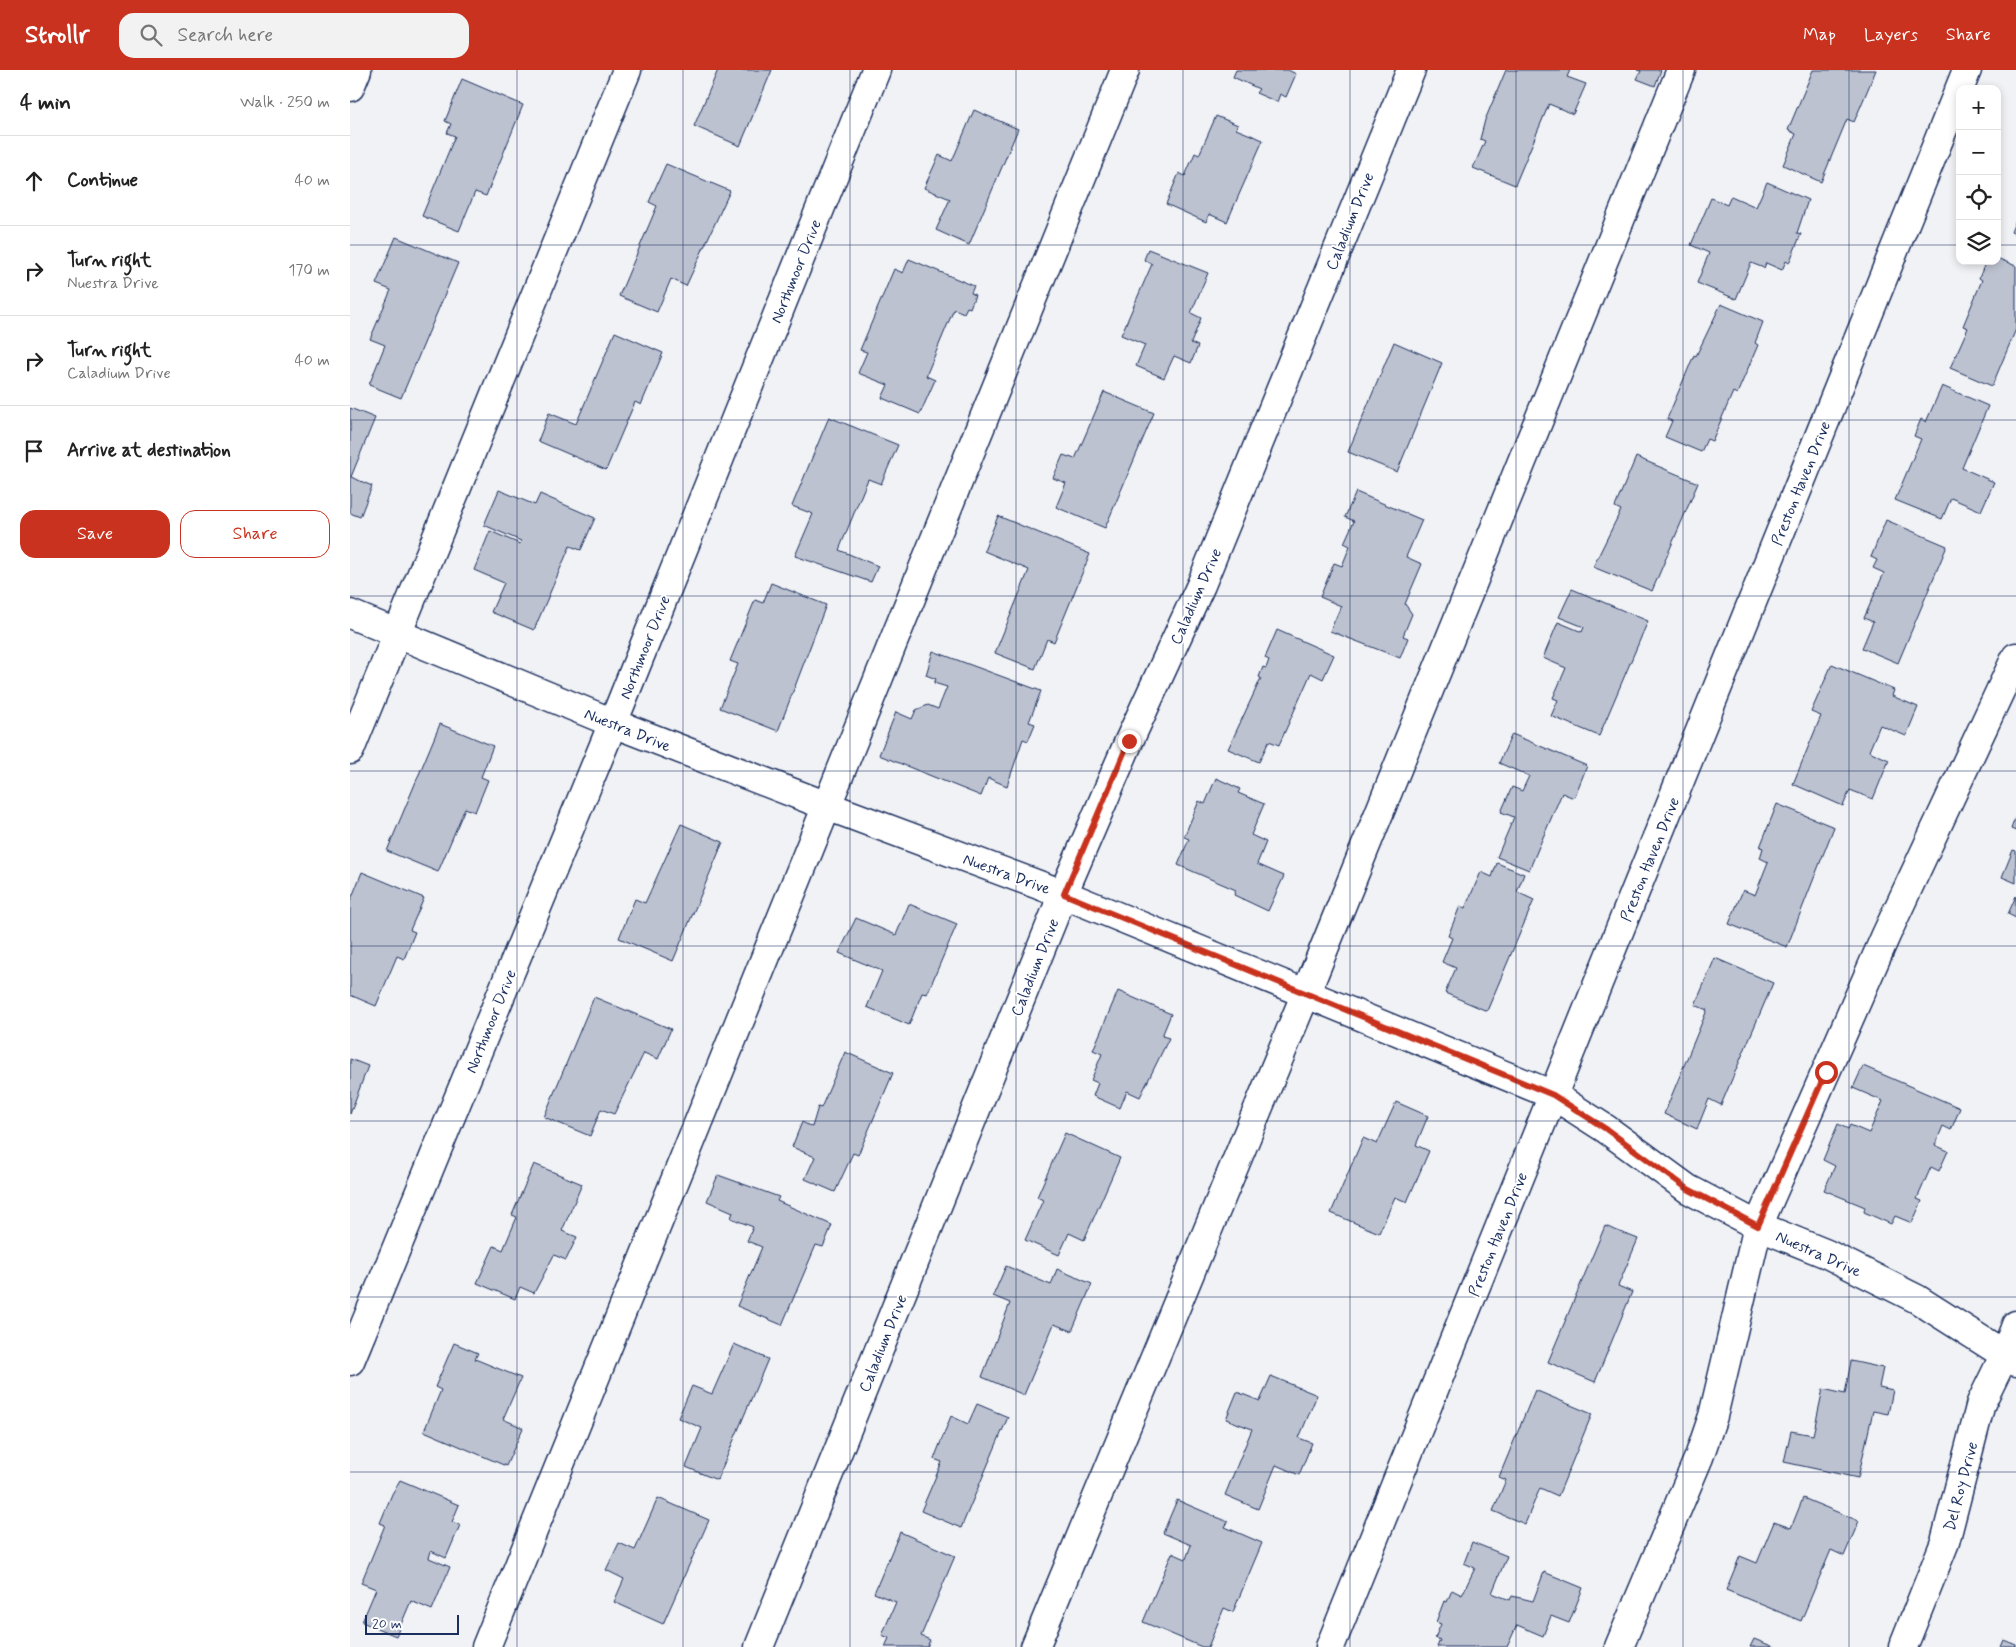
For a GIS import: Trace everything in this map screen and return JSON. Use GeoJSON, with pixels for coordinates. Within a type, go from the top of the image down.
{"type":"FeatureCollection","features":[{"type":"Feature","properties":{"kind":"street"},"geometry":{"type":"LineString","coordinates":[[350,87],[357,70]]}},
{"type":"Feature","properties":{"kind":"street"},"geometry":{"type":"LineString","coordinates":[[350,750],[626,70]]}},
{"type":"Feature","properties":{"kind":"street","name":"Northmoor Drive"},"geometry":{"type":"LineString","coordinates":[[350,1360],[613,723],[876,70]]}},
{"type":"Feature","properties":{"kind":"street"},"geometry":{"type":"LineString","coordinates":[[486,1647],[1125,70]]}},
{"type":"Feature","properties":{"kind":"street","name":"Caladium Drive"},"geometry":{"type":"LineString","coordinates":[[759,1647],[1064,894],[1129,741],[1201,584],[1411,70]]}},
{"type":"Feature","properties":{"kind":"street"},"geometry":{"type":"LineString","coordinates":[[1035,1647],[1306,993],[1681,70]]}},
{"type":"Feature","properties":{"kind":"street","name":"Preston Haven Drive"},"geometry":{"type":"LineString","coordinates":[[1330,1647],[1967,70]]}},
{"type":"Feature","properties":{"kind":"street","name":"Nuestra Drive"},"geometry":{"type":"LineString","coordinates":[[350,614],[613,723],[827,806],[1064,894],[1553,1095],[1606,1129],[1688,1189],[1758,1226],[1827,1254],[1917,1299],[2010,1358]]}},
{"type":"Feature","properties":{"kind":"street"},"geometry":{"type":"LineString","coordinates":[[1619,1647],[1698,1457],[1713,1416],[1758,1226],[1886,935],[2016,657]]}},
{"type":"Feature","properties":{"kind":"street","name":"Del Roy Drive"},"geometry":{"type":"LineString","coordinates":[[1903,1647],[1945,1542],[1981,1403],[2010,1358],[2016,1326]]}},
{"type":"Feature","properties":{"kind":"building"},"geometry":{"type":"Polygon","coordinates":[[[718,70],[772,70],[740,146],[694,126],[718,70]]]}},
{"type":"Feature","properties":{"kind":"building"},"geometry":{"type":"Polygon","coordinates":[[[1236,70],[1288,70],[1296,74],[1286,97],[1280,94],[1277,102],[1256,93],[1259,89],[1233,77],[1236,70]]]}},
{"type":"Feature","properties":{"kind":"building"},"geometry":{"type":"Polygon","coordinates":[[[1506,70],[1570,70],[1567,77],[1586,84],[1573,114],[1549,104],[1515,185],[1473,168],[1485,141],[1480,139],[1485,120],[1506,70]]]}},
{"type":"Feature","properties":{"kind":"building"},"geometry":{"type":"Polygon","coordinates":[[[1637,70],[1661,70],[1655,86],[1637,79],[1641,71],[1637,70]]]}},
{"type":"Feature","properties":{"kind":"building"},"geometry":{"type":"Polygon","coordinates":[[[1813,70],[1876,70],[1854,122],[1847,119],[1821,182],[1783,165],[1796,134],[1788,130],[1813,70]]]}},
{"type":"Feature","properties":{"kind":"building"},"geometry":{"type":"Polygon","coordinates":[[[462,79],[523,105],[486,196],[475,192],[459,231],[422,216],[455,136],[447,133],[451,124],[445,121],[462,79]]]}},
{"type":"Feature","properties":{"kind":"building"},"geometry":{"type":"Polygon","coordinates":[[[974,110],[1018,129],[969,245],[936,230],[950,199],[924,188],[939,155],[952,161],[974,110]]]}},
{"type":"Feature","properties":{"kind":"building"},"geometry":{"type":"Polygon","coordinates":[[[1216,116],[1238,125],[1236,129],[1263,140],[1227,222],[1209,214],[1206,222],[1166,204],[1179,173],[1185,176],[1195,153],[1199,155],[1216,116]]]}},
{"type":"Feature","properties":{"kind":"building"},"geometry":{"type":"Polygon","coordinates":[[[666,164],[730,191],[686,286],[671,279],[657,312],[619,296],[657,206],[649,202],[666,164]]]}},
{"type":"Feature","properties":{"kind":"building"},"geometry":{"type":"Polygon","coordinates":[[[1767,182],[1808,200],[1797,233],[1801,234],[1789,263],[1786,261],[1782,270],[1766,263],[1764,268],[1751,263],[1736,299],[1697,283],[1709,253],[1691,245],[1711,198],[1727,205],[1731,196],[1756,207],[1767,182]]]}},
{"type":"Feature","properties":{"kind":"building"},"geometry":{"type":"Polygon","coordinates":[[[2016,220],[2016,234],[2011,232],[2016,220]]]}},
{"type":"Feature","properties":{"kind":"building"},"geometry":{"type":"Polygon","coordinates":[[[396,237],[458,263],[401,398],[369,385],[385,345],[370,339],[391,290],[376,284],[396,237]]]}},
{"type":"Feature","properties":{"kind":"building"},"geometry":{"type":"Polygon","coordinates":[[[1148,249],[1208,273],[1191,313],[1201,318],[1191,343],[1198,346],[1191,363],[1174,356],[1164,378],[1136,366],[1145,345],[1121,335],[1152,264],[1144,260],[1148,249]]]}},
{"type":"Feature","properties":{"kind":"building"},"geometry":{"type":"Polygon","coordinates":[[[909,259],[974,286],[971,293],[975,295],[970,308],[967,307],[964,313],[954,309],[926,376],[935,380],[920,414],[882,398],[888,385],[858,373],[867,352],[860,350],[894,269],[903,273],[909,259]]]}},
{"type":"Feature","properties":{"kind":"building"},"geometry":{"type":"Polygon","coordinates":[[[2001,260],[2016,266],[2016,329],[1992,386],[1950,368],[1968,328],[1963,326],[1982,280],[1979,278],[1984,265],[2001,265],[2001,260]]]}},
{"type":"Feature","properties":{"kind":"building"},"geometry":{"type":"Polygon","coordinates":[[[1721,304],[1763,322],[1755,343],[1758,345],[1737,394],[1733,392],[1712,441],[1707,439],[1701,452],[1665,437],[1672,421],[1667,419],[1694,355],[1696,356],[1721,304]]]}},
{"type":"Feature","properties":{"kind":"building"},"geometry":{"type":"Polygon","coordinates":[[[615,332],[663,353],[641,405],[635,402],[606,470],[538,441],[549,413],[576,424],[615,332]]]}},
{"type":"Feature","properties":{"kind":"building"},"geometry":{"type":"Polygon","coordinates":[[[1394,342],[1442,363],[1397,472],[1348,452],[1394,342]]]}},
{"type":"Feature","properties":{"kind":"building"},"geometry":{"type":"Polygon","coordinates":[[[1942,386],[1988,406],[1962,468],[1994,482],[1981,511],[1951,498],[1942,519],[1895,500],[1921,439],[1914,436],[1921,419],[1926,422],[1942,386]]]}},
{"type":"Feature","properties":{"kind":"building"},"geometry":{"type":"Polygon","coordinates":[[[1104,392],[1154,413],[1105,528],[1056,507],[1066,483],[1053,478],[1063,455],[1075,459],[1104,392]]]}},
{"type":"Feature","properties":{"kind":"building"},"geometry":{"type":"Polygon","coordinates":[[[350,408],[375,418],[351,477],[372,486],[360,517],[350,513],[350,408]]]}},
{"type":"Feature","properties":{"kind":"building"},"geometry":{"type":"Polygon","coordinates":[[[829,417],[898,445],[881,484],[868,479],[839,550],[878,566],[871,582],[795,556],[813,514],[792,506],[829,417]]]}},
{"type":"Feature","properties":{"kind":"building"},"geometry":{"type":"Polygon","coordinates":[[[1636,457],[1698,483],[1652,591],[1593,567],[1621,510],[1615,507],[1636,457]]]}},
{"type":"Feature","properties":{"kind":"building"},"geometry":{"type":"Polygon","coordinates":[[[499,490],[535,505],[540,494],[595,518],[581,550],[570,546],[534,630],[491,612],[504,583],[474,570],[490,531],[520,544],[521,541],[484,525],[499,490]]]}},
{"type":"Feature","properties":{"kind":"building"},"geometry":{"type":"Polygon","coordinates":[[[1356,492],[1422,520],[1406,557],[1422,564],[1405,604],[1412,614],[1403,636],[1408,638],[1400,658],[1330,631],[1341,606],[1320,597],[1334,563],[1342,566],[1350,546],[1344,543],[1354,521],[1345,517],[1356,492]]]}},
{"type":"Feature","properties":{"kind":"building"},"geometry":{"type":"Polygon","coordinates":[[[998,516],[1090,554],[1054,642],[1047,639],[1035,669],[995,653],[1029,570],[984,551],[998,516]]]}},
{"type":"Feature","properties":{"kind":"building"},"geometry":{"type":"Polygon","coordinates":[[[1886,520],[1947,546],[1898,663],[1862,648],[1873,622],[1864,618],[1884,573],[1873,568],[1877,560],[1871,557],[1886,520]]]}},
{"type":"Feature","properties":{"kind":"building"},"geometry":{"type":"Polygon","coordinates":[[[771,583],[826,605],[778,731],[720,708],[738,664],[730,661],[755,600],[763,603],[771,583]]]}},
{"type":"Feature","properties":{"kind":"building"},"geometry":{"type":"Polygon","coordinates":[[[1572,589],[1648,621],[1599,736],[1551,716],[1558,700],[1553,698],[1566,668],[1543,658],[1558,622],[1582,632],[1584,627],[1559,617],[1572,589]]]}},
{"type":"Feature","properties":{"kind":"building"},"geometry":{"type":"Polygon","coordinates":[[[1277,630],[1334,655],[1323,679],[1311,673],[1279,745],[1269,741],[1259,762],[1228,749],[1261,678],[1259,677],[1263,667],[1266,668],[1269,660],[1265,658],[1277,630]]]}},
{"type":"Feature","properties":{"kind":"building"},"geometry":{"type":"Polygon","coordinates":[[[933,651],[1041,691],[1029,722],[1035,724],[1028,741],[1023,739],[1007,786],[988,778],[981,796],[879,755],[896,712],[912,719],[916,710],[928,705],[938,709],[947,687],[934,683],[936,679],[926,675],[933,651]]]}},
{"type":"Feature","properties":{"kind":"building"},"geometry":{"type":"Polygon","coordinates":[[[1832,664],[1894,690],[1892,696],[1918,707],[1906,736],[1880,725],[1869,751],[1889,760],[1873,799],[1850,790],[1843,806],[1793,784],[1821,716],[1811,712],[1832,664]]]}},
{"type":"Feature","properties":{"kind":"building"},"geometry":{"type":"Polygon","coordinates":[[[440,724],[493,746],[481,777],[488,780],[475,812],[465,808],[438,872],[387,851],[440,724]]]}},
{"type":"Feature","properties":{"kind":"building"},"geometry":{"type":"Polygon","coordinates":[[[1512,734],[1587,766],[1574,798],[1562,793],[1529,870],[1497,857],[1514,817],[1501,812],[1512,787],[1522,791],[1529,776],[1499,763],[1512,734]]]}},
{"type":"Feature","properties":{"kind":"building"},"geometry":{"type":"Polygon","coordinates":[[[1216,778],[1240,789],[1238,793],[1264,804],[1251,835],[1266,842],[1257,864],[1284,876],[1268,911],[1234,895],[1236,890],[1178,865],[1189,839],[1184,837],[1199,801],[1205,804],[1216,778]]]}},
{"type":"Feature","properties":{"kind":"building"},"geometry":{"type":"Polygon","coordinates":[[[1777,804],[1834,827],[1787,947],[1729,924],[1743,890],[1755,895],[1768,862],[1760,858],[1763,848],[1760,847],[1777,804]]]}},
{"type":"Feature","properties":{"kind":"building"},"geometry":{"type":"Polygon","coordinates":[[[2016,818],[2016,831],[2011,829],[2016,818]]]}},
{"type":"Feature","properties":{"kind":"building"},"geometry":{"type":"Polygon","coordinates":[[[681,824],[723,842],[673,961],[619,938],[635,899],[645,903],[681,824]]]}},
{"type":"Feature","properties":{"kind":"building"},"geometry":{"type":"Polygon","coordinates":[[[2013,850],[2016,851],[2016,883],[2002,877],[2013,850]]]}},
{"type":"Feature","properties":{"kind":"building"},"geometry":{"type":"Polygon","coordinates":[[[1497,863],[1524,874],[1517,892],[1534,900],[1487,1011],[1445,993],[1456,968],[1442,962],[1452,938],[1448,936],[1460,906],[1465,908],[1481,872],[1492,877],[1497,863]]]}},
{"type":"Feature","properties":{"kind":"building"},"geometry":{"type":"Polygon","coordinates":[[[362,872],[424,898],[410,930],[415,932],[404,959],[397,956],[376,1006],[350,995],[350,902],[362,872]]]}},
{"type":"Feature","properties":{"kind":"building"},"geometry":{"type":"Polygon","coordinates":[[[2016,896],[2016,918],[2008,914],[2016,896]]]}},
{"type":"Feature","properties":{"kind":"building"},"geometry":{"type":"Polygon","coordinates":[[[909,904],[957,924],[927,994],[922,993],[909,1025],[867,1007],[882,971],[839,953],[856,918],[896,935],[909,904]]]}},
{"type":"Feature","properties":{"kind":"building"},"geometry":{"type":"Polygon","coordinates":[[[1715,958],[1773,983],[1721,1105],[1709,1099],[1697,1129],[1664,1114],[1707,1010],[1695,1005],[1715,958]]]}},
{"type":"Feature","properties":{"kind":"building"},"geometry":{"type":"Polygon","coordinates":[[[1118,991],[1171,1014],[1162,1036],[1169,1038],[1140,1097],[1127,1091],[1120,1108],[1093,1096],[1098,1083],[1091,1080],[1102,1054],[1093,1050],[1118,991]]]}},
{"type":"Feature","properties":{"kind":"building"},"geometry":{"type":"Polygon","coordinates":[[[594,997],[671,1029],[658,1059],[644,1053],[614,1114],[601,1109],[590,1136],[544,1117],[594,997]]]}},
{"type":"Feature","properties":{"kind":"building"},"geometry":{"type":"Polygon","coordinates":[[[845,1052],[893,1073],[858,1155],[853,1153],[835,1192],[805,1179],[815,1157],[792,1147],[802,1122],[812,1127],[818,1107],[821,1108],[845,1052]]]}},
{"type":"Feature","properties":{"kind":"building"},"geometry":{"type":"Polygon","coordinates":[[[350,1059],[368,1066],[350,1114],[350,1059]]]}},
{"type":"Feature","properties":{"kind":"building"},"geometry":{"type":"Polygon","coordinates":[[[1863,1066],[1960,1108],[1951,1130],[1943,1126],[1935,1145],[1948,1151],[1939,1171],[1931,1167],[1917,1199],[1922,1201],[1912,1223],[1895,1216],[1891,1224],[1864,1212],[1865,1207],[1824,1190],[1835,1166],[1823,1160],[1838,1124],[1848,1129],[1850,1125],[1869,1133],[1883,1101],[1853,1088],[1863,1066]]]}},
{"type":"Feature","properties":{"kind":"building"},"geometry":{"type":"Polygon","coordinates":[[[1396,1102],[1428,1116],[1416,1145],[1429,1151],[1407,1202],[1395,1197],[1379,1233],[1331,1213],[1363,1138],[1377,1144],[1396,1102]]]}},
{"type":"Feature","properties":{"kind":"building"},"geometry":{"type":"Polygon","coordinates":[[[1065,1133],[1120,1158],[1084,1240],[1069,1233],[1059,1255],[1025,1240],[1043,1200],[1037,1197],[1065,1133]]]}},
{"type":"Feature","properties":{"kind":"building"},"geometry":{"type":"Polygon","coordinates":[[[534,1164],[582,1184],[562,1231],[577,1237],[566,1260],[554,1255],[534,1293],[520,1287],[515,1299],[477,1283],[494,1246],[503,1250],[517,1217],[512,1215],[534,1164]]]}},
{"type":"Feature","properties":{"kind":"building"},"geometry":{"type":"Polygon","coordinates":[[[718,1175],[779,1197],[777,1201],[832,1225],[823,1247],[816,1245],[782,1325],[737,1306],[762,1247],[747,1241],[753,1227],[731,1218],[733,1212],[707,1201],[718,1175]]]}},
{"type":"Feature","properties":{"kind":"building"},"geometry":{"type":"Polygon","coordinates":[[[1605,1226],[1638,1239],[1618,1286],[1632,1292],[1595,1382],[1548,1362],[1605,1226]]]}},
{"type":"Feature","properties":{"kind":"building"},"geometry":{"type":"Polygon","coordinates":[[[1006,1266],[1051,1285],[1057,1269],[1092,1284],[1072,1331],[1054,1324],[1024,1395],[982,1377],[1010,1303],[993,1296],[1006,1266]]]}},
{"type":"Feature","properties":{"kind":"building"},"geometry":{"type":"Polygon","coordinates":[[[454,1343],[478,1353],[475,1359],[521,1378],[503,1419],[523,1428],[506,1466],[424,1431],[441,1390],[435,1387],[454,1343]]]}},
{"type":"Feature","properties":{"kind":"building"},"geometry":{"type":"Polygon","coordinates":[[[734,1344],[768,1359],[717,1480],[686,1467],[702,1428],[678,1418],[692,1386],[712,1394],[734,1344]]]}},
{"type":"Feature","properties":{"kind":"building"},"geometry":{"type":"Polygon","coordinates":[[[1851,1361],[1883,1368],[1879,1387],[1893,1390],[1888,1414],[1873,1411],[1858,1478],[1784,1462],[1791,1431],[1813,1435],[1823,1389],[1845,1394],[1851,1361]]]}},
{"type":"Feature","properties":{"kind":"building"},"geometry":{"type":"Polygon","coordinates":[[[1271,1376],[1317,1395],[1299,1438],[1312,1443],[1299,1475],[1276,1465],[1258,1509],[1225,1495],[1252,1429],[1226,1419],[1237,1392],[1260,1401],[1271,1376]]]}},
{"type":"Feature","properties":{"kind":"building"},"geometry":{"type":"Polygon","coordinates":[[[1535,1390],[1592,1414],[1558,1496],[1540,1488],[1525,1524],[1493,1511],[1506,1480],[1499,1477],[1535,1390]]]}},
{"type":"Feature","properties":{"kind":"building"},"geometry":{"type":"Polygon","coordinates":[[[977,1404],[1008,1417],[961,1528],[921,1511],[942,1462],[934,1459],[951,1416],[968,1424],[977,1404]]]}},
{"type":"Feature","properties":{"kind":"building"},"geometry":{"type":"Polygon","coordinates":[[[400,1480],[459,1505],[452,1522],[460,1525],[446,1558],[431,1551],[429,1558],[450,1567],[432,1610],[411,1601],[396,1636],[362,1622],[376,1589],[361,1583],[385,1525],[380,1523],[400,1480]]]}},
{"type":"Feature","properties":{"kind":"building"},"geometry":{"type":"Polygon","coordinates":[[[658,1498],[709,1520],[663,1624],[614,1602],[624,1579],[606,1570],[619,1543],[635,1550],[658,1498]]]}},
{"type":"Feature","properties":{"kind":"building"},"geometry":{"type":"Polygon","coordinates":[[[1803,1498],[1859,1521],[1844,1556],[1831,1550],[1801,1621],[1726,1590],[1740,1556],[1757,1563],[1774,1522],[1791,1528],[1803,1498]]]}},
{"type":"Feature","properties":{"kind":"building"},"geometry":{"type":"Polygon","coordinates":[[[1177,1500],[1228,1522],[1225,1527],[1262,1543],[1233,1612],[1224,1608],[1208,1647],[1202,1647],[1143,1622],[1172,1553],[1186,1559],[1191,1545],[1163,1533],[1177,1500]]]}},
{"type":"Feature","properties":{"kind":"building"},"geometry":{"type":"Polygon","coordinates":[[[900,1532],[955,1556],[921,1636],[930,1640],[927,1647],[885,1647],[889,1638],[882,1635],[896,1602],[874,1593],[900,1532]]]}},
{"type":"Feature","properties":{"kind":"building"},"geometry":{"type":"Polygon","coordinates":[[[1472,1542],[1507,1556],[1492,1593],[1510,1600],[1512,1596],[1533,1601],[1544,1572],[1583,1588],[1569,1623],[1551,1616],[1543,1636],[1517,1625],[1507,1647],[1437,1647],[1440,1640],[1435,1638],[1441,1624],[1436,1622],[1444,1601],[1447,1602],[1452,1590],[1462,1595],[1475,1568],[1464,1563],[1472,1542]]]}},
{"type":"Feature","properties":{"kind":"building"},"geometry":{"type":"Polygon","coordinates":[[[1754,1639],[1774,1647],[1750,1647],[1754,1639]]]}},
{"type":"Feature","properties":{"kind":"building"},"geometry":{"type":"Polygon","coordinates":[[[2004,1640],[2016,1645],[2016,1647],[2001,1647],[2004,1640]]]}},
{"type":"Feature","properties":{"kind":"route"},"geometry":{"type":"LineString","coordinates":[[1129,741],[1064,894],[1553,1095],[1606,1129],[1688,1189],[1758,1226],[1826,1072]]}}]}
